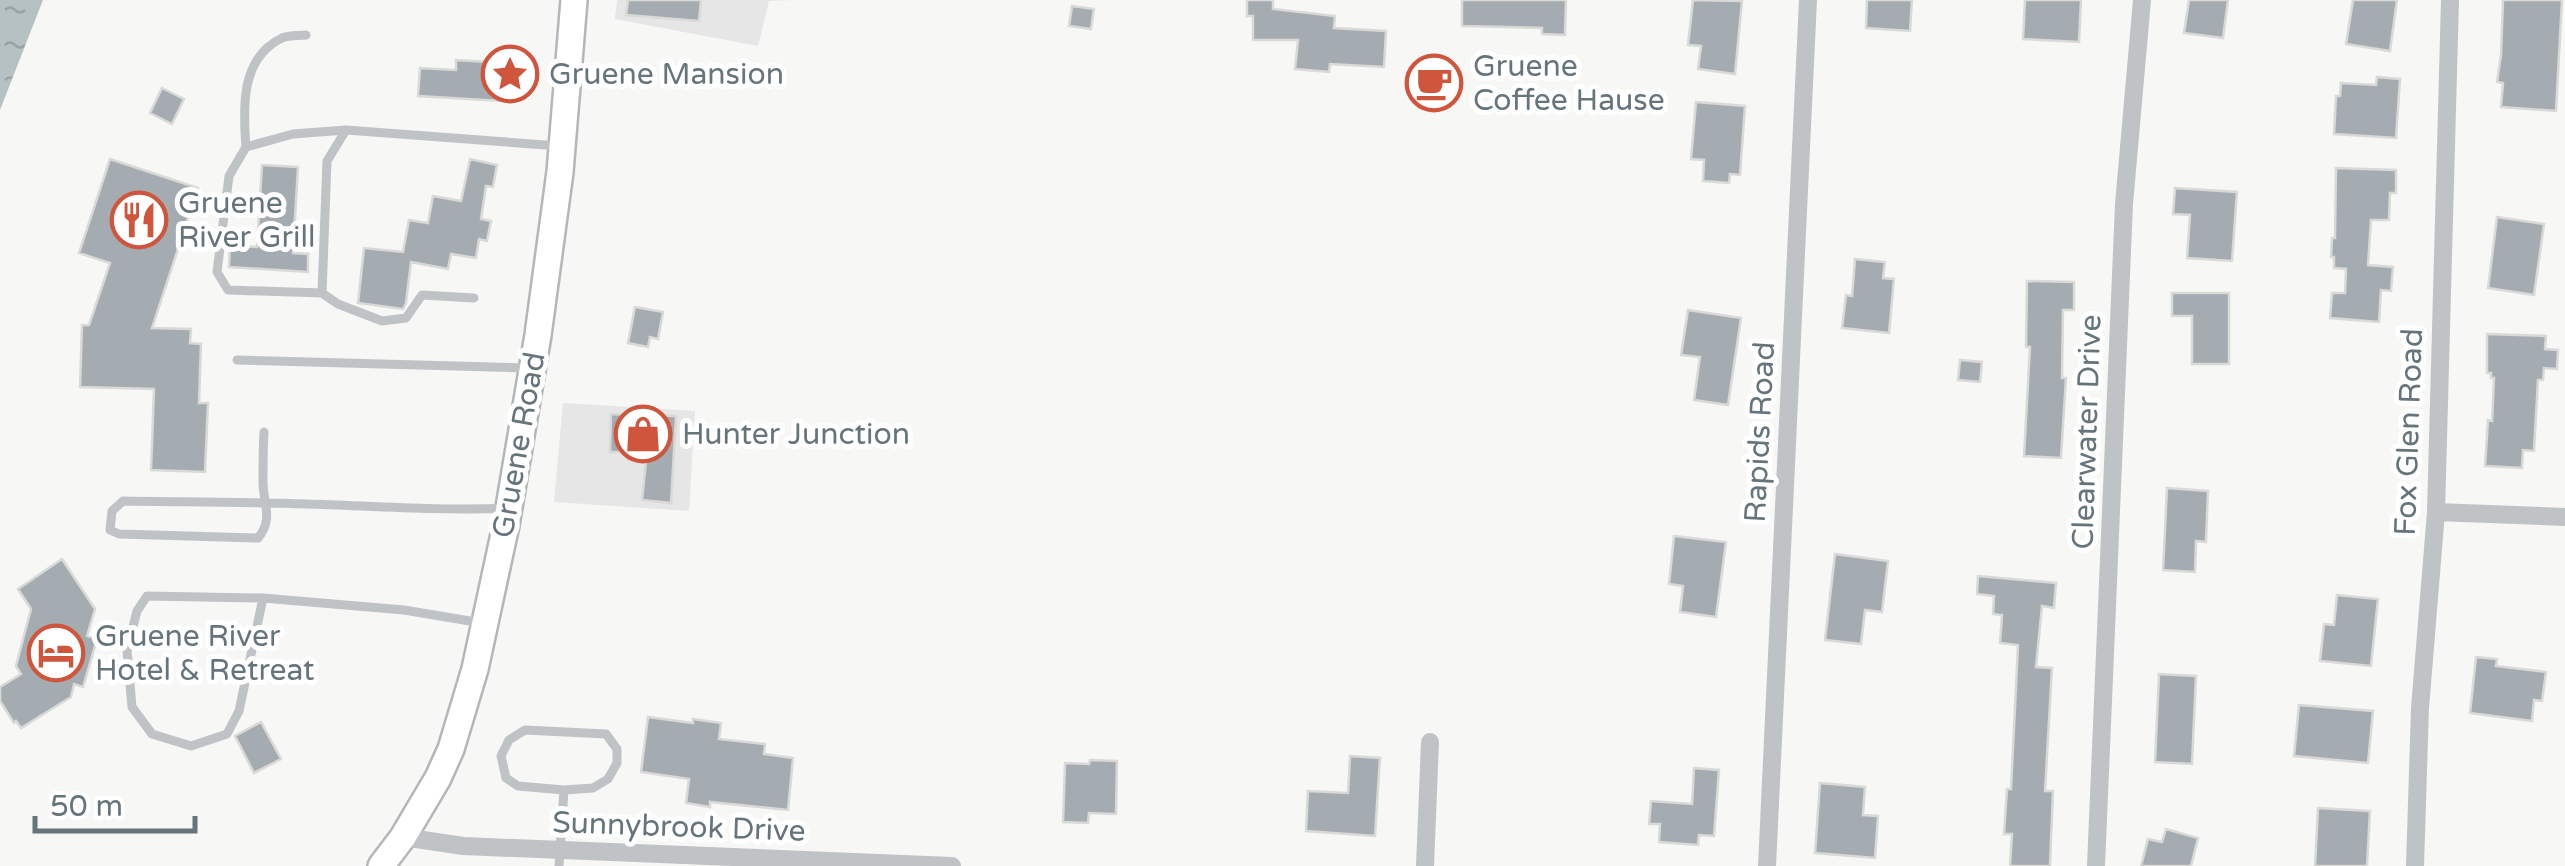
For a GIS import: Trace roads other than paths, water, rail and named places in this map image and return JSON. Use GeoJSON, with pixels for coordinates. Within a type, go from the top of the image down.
{"type":"FeatureCollection","features":[{"type":"Feature","properties":{"kind":"street","name":"Gruene Road"},"geometry":{"type":"LineString","coordinates":[[381,866],[438,778],[475,669],[509,508],[532,368],[562,146],[574,0]]}},
{"type":"Feature","properties":{"kind":"street","name":"Rapids Road"},"geometry":{"type":"LineString","coordinates":[[1767,866],[1808,0]]}},
{"type":"Feature","properties":{"kind":"street","name":"Clearwater Drive"},"geometry":{"type":"LineString","coordinates":[[2096,866],[2124,204],[2142,0]]}},
{"type":"Feature","properties":{"kind":"street","name":"Fox Glen Road"},"geometry":{"type":"LineString","coordinates":[[2415,866],[2420,708],[2436,512],[2450,0]]}},
{"type":"Feature","properties":{"kind":"street"},"geometry":{"type":"LineString","coordinates":[[2436,512],[2565,517]]}},
{"type":"Feature","properties":{"kind":"street"},"geometry":{"type":"LineString","coordinates":[[1424,866],[1430,742]]}},
{"type":"Feature","properties":{"kind":"street","name":"Sunnybrook Drive"},"geometry":{"type":"LineString","coordinates":[[403,836],[560,858],[952,866]]}},
{"type":"Feature","properties":{"kind":"lane"},"geometry":{"type":"LineString","coordinates":[[306,35],[283,38],[272,46],[261,55],[246,82],[246,147],[229,176],[217,272],[228,290],[322,293],[338,304],[382,321],[406,318],[422,295],[474,298]]}},
{"type":"Feature","properties":{"kind":"lane"},"geometry":{"type":"LineString","coordinates":[[246,147],[293,134],[346,130],[562,146]]}},
{"type":"Feature","properties":{"kind":"lane"},"geometry":{"type":"LineString","coordinates":[[322,293],[327,161],[346,130]]}},
{"type":"Feature","properties":{"kind":"lane"},"geometry":{"type":"LineString","coordinates":[[237,360],[532,368]]}},
{"type":"Feature","properties":{"kind":"lane"},"geometry":{"type":"LineString","coordinates":[[264,432],[263,490],[268,503],[264,531],[258,538],[119,534],[110,530],[112,511],[122,501],[268,503],[466,510],[509,508]]}},
{"type":"Feature","properties":{"kind":"lane"},"geometry":{"type":"LineString","coordinates":[[263,598],[239,711],[227,734],[191,746],[152,734],[132,707],[127,650],[137,611],[146,596],[263,598],[404,610],[485,624]]}},
{"type":"Feature","properties":{"kind":"lane"},"geometry":{"type":"LineString","coordinates":[[525,730],[606,734],[617,748],[617,763],[608,780],[593,788],[564,790],[518,786],[506,778],[502,756],[509,740],[525,730]]}},
{"type":"Feature","properties":{"kind":"lane"},"geometry":{"type":"LineString","coordinates":[[560,858],[564,790]]}},
{"type":"Feature","properties":{"kind":"water"},"geometry":{"type":"Polygon","coordinates":[[[0,0],[43,0],[0,110],[0,0]]]}},
{"type":"Feature","properties":{"kind":"place","name":"Gruene Mansion"},"geometry":{"type":"Point","coordinates":[510,74]}},
{"type":"Feature","properties":{"kind":"place","name":"Gruene Coffee Hause"},"geometry":{"type":"Point","coordinates":[1434,83]}},
{"type":"Feature","properties":{"kind":"place","name":"Gruene River Grill"},"geometry":{"type":"Point","coordinates":[139,220]}},
{"type":"Feature","properties":{"kind":"place","name":"Hunter Junction"},"geometry":{"type":"Point","coordinates":[643,434]}},
{"type":"Feature","properties":{"kind":"place","name":"Gruene River Hotel & Retreat"},"geometry":{"type":"Point","coordinates":[56,653]}}]}
